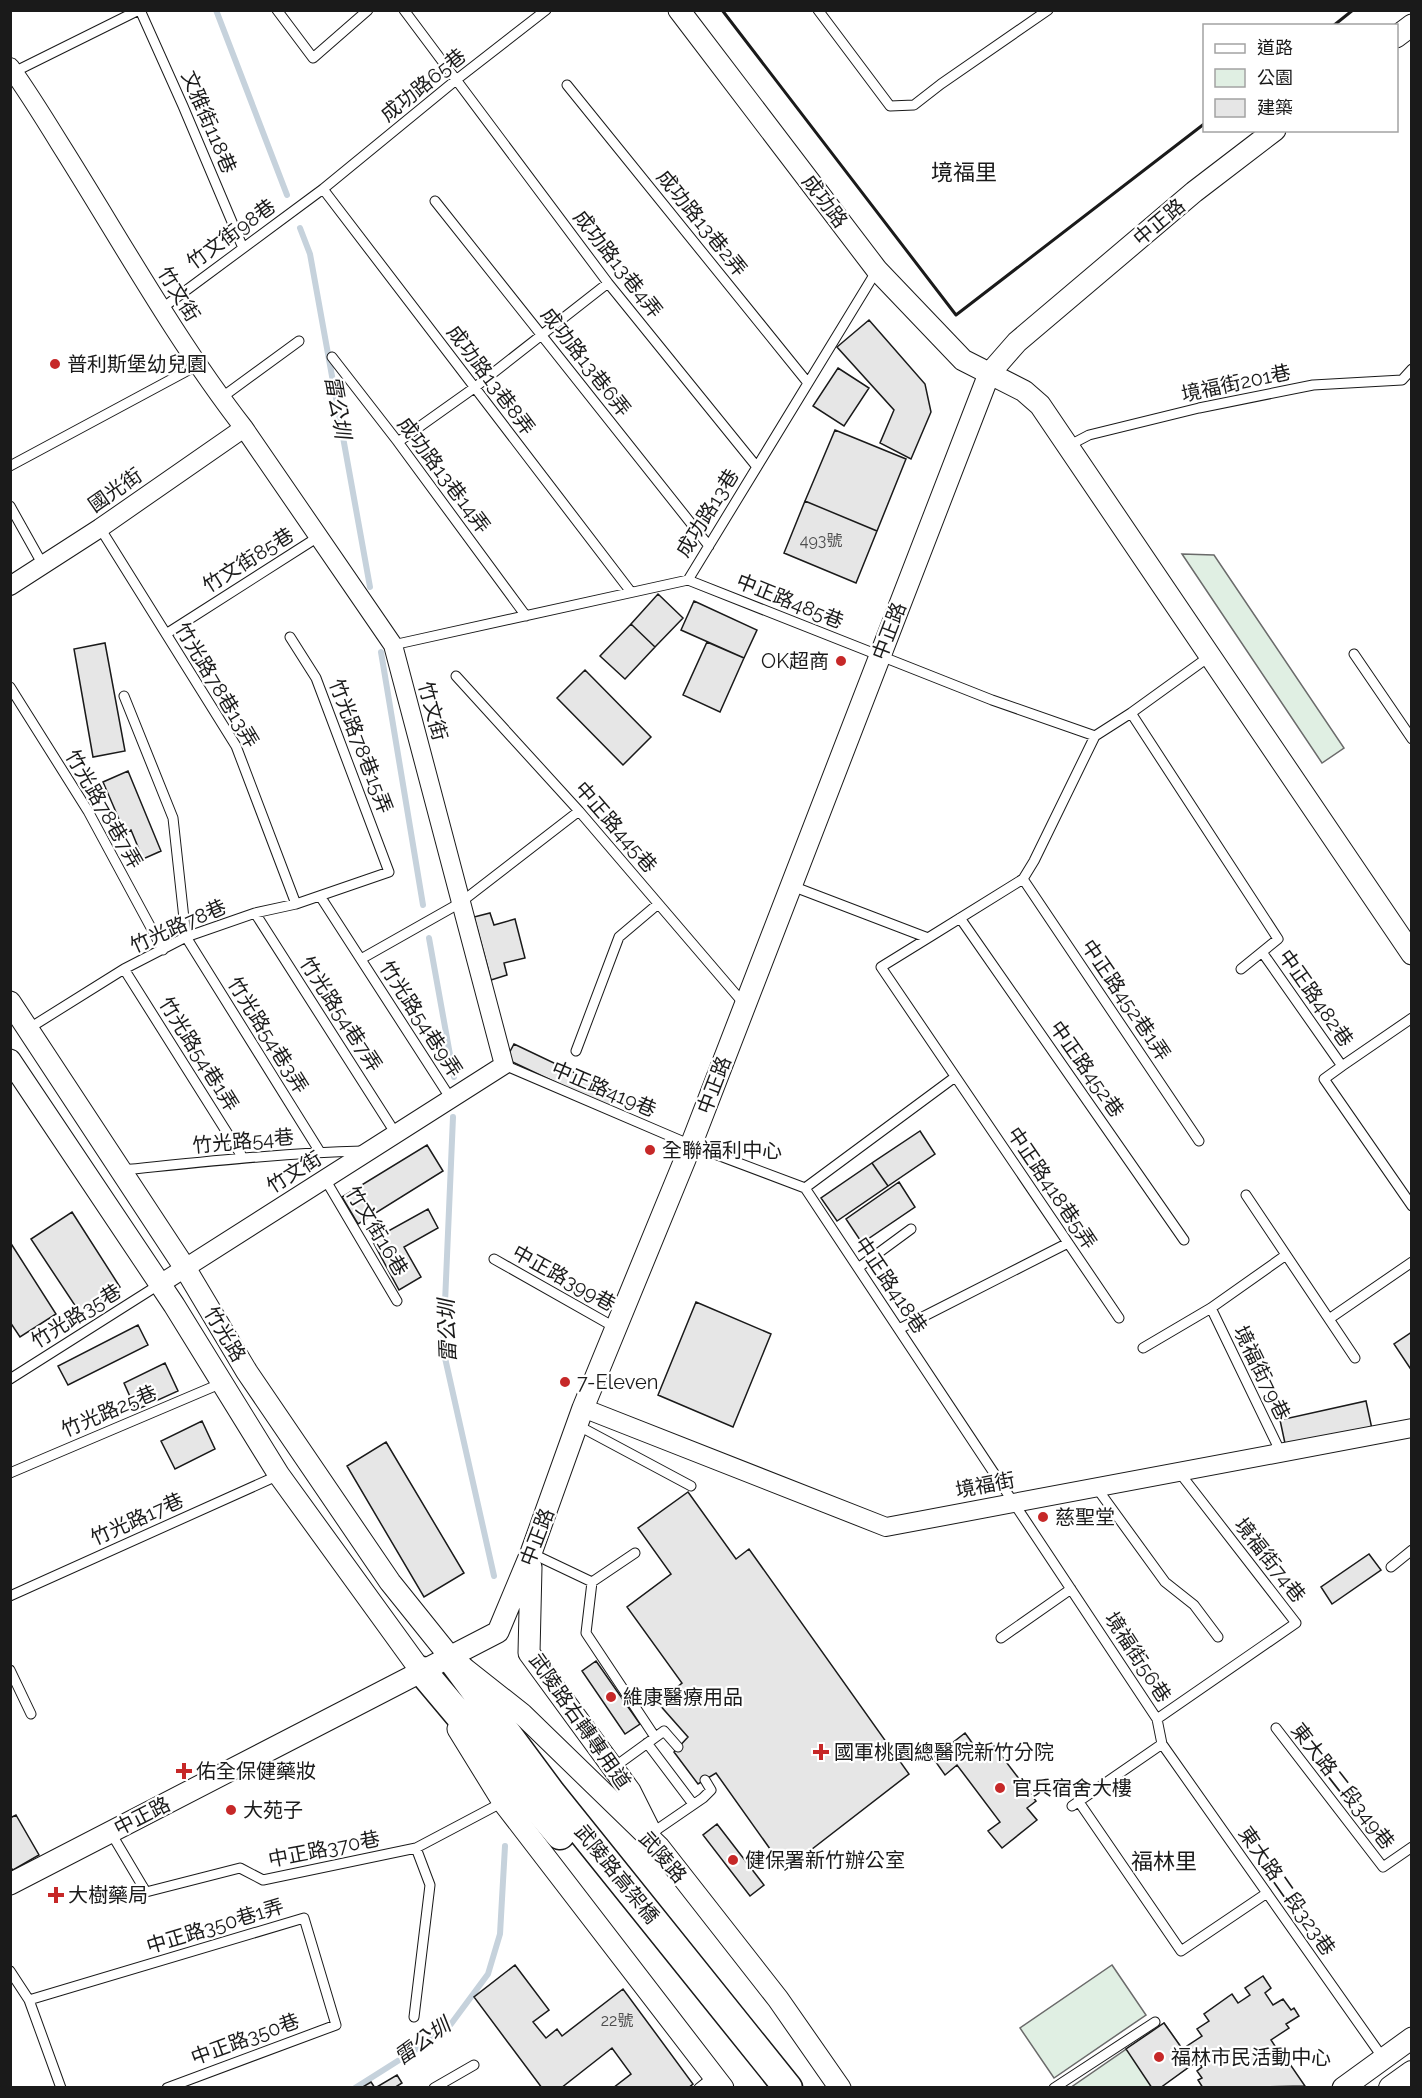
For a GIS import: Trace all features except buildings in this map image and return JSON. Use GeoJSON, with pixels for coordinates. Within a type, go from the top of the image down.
{"type":"FeatureCollection","features":[{"type":"Feature","properties":{"kind":"highway","name":"武陵路高架橋"},"geometry":{"type":"LineString","coordinates":[[451,1658],[544,1784],[788,2088]]}},
{"type":"Feature","properties":{"kind":"highway","name":"武陵路高架橋"},"geometry":{"type":"LineString","coordinates":[[422,1671],[720,2028],[766,2088]]}},
{"type":"Feature","properties":{"kind":"main road"},"geometry":{"type":"LineString","coordinates":[[1391,2088],[1412,2073]]}},
{"type":"Feature","properties":{"kind":"street","name":"成功路"},"geometry":{"type":"LineString","coordinates":[[679,10],[877,270],[963,360],[1024,391],[1040,405],[1412,954]]}},
{"type":"Feature","properties":{"kind":"street"},"geometry":{"type":"LineString","coordinates":[[1398,36],[1412,25]]}},
{"type":"Feature","properties":{"kind":"street","name":"竹文街"},"geometry":{"type":"LineString","coordinates":[[12,70],[198,365],[393,645],[504,1065],[160,1284]]}},
{"type":"Feature","properties":{"kind":"street","name":"中正路"},"geometry":{"type":"LineString","coordinates":[[10,1884],[498,1632],[531,1553],[580,1416],[691,1145],[989,374],[1017,342],[1194,192],[1272,132]]}},
{"type":"Feature","properties":{"kind":"street","name":"國光街"},"geometry":{"type":"LineString","coordinates":[[10,586],[100,528],[244,428]]}},
{"type":"Feature","properties":{"kind":"street","name":"竹光路"},"geometry":{"type":"LineString","coordinates":[[10,1002],[186,1268],[254,1382],[390,1582],[451,1658]]}},
{"type":"Feature","properties":{"kind":"street","name":"竹光路"},"geometry":{"type":"LineString","coordinates":[[10,1060],[160,1284],[279,1475],[422,1671]]}},
{"type":"Feature","properties":{"kind":"street","name":"境福街"},"geometry":{"type":"LineString","coordinates":[[580,1416],[886,1527],[1411,1430]]}},
{"type":"Feature","properties":{"kind":"street","name":"武陵路右轉專用道"},"geometry":{"type":"LineString","coordinates":[[531,1553],[529,1653],[630,1791],[655,1840]]}},
{"type":"Feature","properties":{"kind":"street","name":"武陵路"},"geometry":{"type":"LineString","coordinates":[[451,1658],[522,1714],[655,1840],[778,1999],[840,2088]]}},
{"type":"Feature","properties":{"kind":"street"},"geometry":{"type":"LineString","coordinates":[[422,1671],[503,1802],[712,2084]]}},
{"type":"Feature","properties":{"kind":"street"},"geometry":{"type":"LineString","coordinates":[[1343,2088],[1412,2038]]}},
{"type":"Feature","properties":{"kind":"lane"},"geometry":{"type":"LineString","coordinates":[[12,70],[140,10]]}},
{"type":"Feature","properties":{"kind":"lane","name":"文雅街118巷"},"geometry":{"type":"LineString","coordinates":[[140,10],[243,248]]}},
{"type":"Feature","properties":{"kind":"lane"},"geometry":{"type":"LineString","coordinates":[[277,10],[313,58],[368,10]]}},
{"type":"Feature","properties":{"kind":"lane","name":"成功路13巷4弄"},"geometry":{"type":"LineString","coordinates":[[404,10],[608,283],[757,467]]}},
{"type":"Feature","properties":{"kind":"lane","name":"成功路65巷"},"geometry":{"type":"LineString","coordinates":[[323,189],[546,10]]}},
{"type":"Feature","properties":{"kind":"lane"},"geometry":{"type":"LineString","coordinates":[[818,10],[890,106],[915,105],[941,84],[1048,10]]}},
{"type":"Feature","properties":{"kind":"lane","name":"成功路13巷2弄"},"geometry":{"type":"LineString","coordinates":[[567,85],[808,383]]}},
{"type":"Feature","properties":{"kind":"lane","name":"竹文街98巷"},"geometry":{"type":"LineString","coordinates":[[161,309],[323,189]]}},
{"type":"Feature","properties":{"kind":"lane","name":"成功路13巷8弄"},"geometry":{"type":"LineString","coordinates":[[323,189],[631,592]]}},
{"type":"Feature","properties":{"kind":"lane","name":"成功路13巷6弄"},"geometry":{"type":"LineString","coordinates":[[435,201],[709,546]]}},
{"type":"Feature","properties":{"kind":"lane","name":"成功路13巷"},"geometry":{"type":"LineString","coordinates":[[393,645],[688,579],[877,270]]}},
{"type":"Feature","properties":{"kind":"lane"},"geometry":{"type":"LineString","coordinates":[[398,442],[474,388],[608,283]]}},
{"type":"Feature","properties":{"kind":"lane"},"geometry":{"type":"LineString","coordinates":[[220,398],[299,341]]}},
{"type":"Feature","properties":{"kind":"lane","name":"成功路13巷14弄"},"geometry":{"type":"LineString","coordinates":[[332,357],[398,442],[526,616]]}},
{"type":"Feature","properties":{"kind":"lane"},"geometry":{"type":"LineString","coordinates":[[10,466],[198,365]]}},
{"type":"Feature","properties":{"kind":"lane","name":"境福街201巷"},"geometry":{"type":"LineString","coordinates":[[1068,446],[1089,435],[1199,408],[1313,384],[1402,380],[1412,369]]}},
{"type":"Feature","properties":{"kind":"lane"},"geometry":{"type":"LineString","coordinates":[[10,506],[43,565]]}},
{"type":"Feature","properties":{"kind":"lane","name":"竹光路78巷13弄"},"geometry":{"type":"LineString","coordinates":[[100,528],[236,746],[296,904]]}},
{"type":"Feature","properties":{"kind":"lane","name":"竹文街85巷"},"geometry":{"type":"LineString","coordinates":[[166,634],[318,537]]}},
{"type":"Feature","properties":{"kind":"lane","name":"中正路485巷"},"geometry":{"type":"LineString","coordinates":[[688,579],[880,656]]}},
{"type":"Feature","properties":{"kind":"lane","name":"竹光路78巷15弄"},"geometry":{"type":"LineString","coordinates":[[290,637],[316,678],[389,872]]}},
{"type":"Feature","properties":{"kind":"lane"},"geometry":{"type":"LineString","coordinates":[[1354,654],[1412,739]]}},
{"type":"Feature","properties":{"kind":"lane"},"geometry":{"type":"LineString","coordinates":[[880,656],[992,700],[1095,736]]}},
{"type":"Feature","properties":{"kind":"lane"},"geometry":{"type":"LineString","coordinates":[[791,886],[928,938],[1023,879],[1095,736],[1210,656]]}},
{"type":"Feature","properties":{"kind":"lane","name":"中正路445巷"},"geometry":{"type":"LineString","coordinates":[[456,676],[579,811],[745,1005]]}},
{"type":"Feature","properties":{"kind":"lane","name":"竹光路78巷7弄"},"geometry":{"type":"LineString","coordinates":[[10,687],[87,811],[164,950]]}},
{"type":"Feature","properties":{"kind":"lane"},"geometry":{"type":"LineString","coordinates":[[124,696],[173,818],[186,937]]}},
{"type":"Feature","properties":{"kind":"lane","name":"中正路482巷"},"geometry":{"type":"LineString","coordinates":[[1131,713],[1278,939],[1241,969]]}},
{"type":"Feature","properties":{"kind":"lane","name":"竹光路54巷9弄"},"geometry":{"type":"LineString","coordinates":[[361,958],[460,903],[579,811]]}},
{"type":"Feature","properties":{"kind":"lane","name":"竹光路78巷"},"geometry":{"type":"LineString","coordinates":[[28,1029],[124,969],[186,937],[255,913],[296,904],[389,872]]}},
{"type":"Feature","properties":{"kind":"lane","name":"中正路452巷1弄"},"geometry":{"type":"LineString","coordinates":[[1023,879],[1199,1141]]}},
{"type":"Feature","properties":{"kind":"lane","name":"竹光路54巷9弄"},"geometry":{"type":"LineString","coordinates":[[320,896],[451,1098]]}},
{"type":"Feature","properties":{"kind":"lane"},"geometry":{"type":"LineString","coordinates":[[576,1051],[619,938],[658,904]]}},
{"type":"Feature","properties":{"kind":"lane","name":"竹光路54巷7弄"},"geometry":{"type":"LineString","coordinates":[[255,913],[396,1134]]}},
{"type":"Feature","properties":{"kind":"lane","name":"中正路452巷"},"geometry":{"type":"LineString","coordinates":[[960,918],[1184,1240]]}},
{"type":"Feature","properties":{"kind":"lane","name":"竹光路54巷3弄"},"geometry":{"type":"LineString","coordinates":[[186,937],[320,1152]]}},
{"type":"Feature","properties":{"kind":"lane","name":"中正路418巷5弄"},"geometry":{"type":"LineString","coordinates":[[928,938],[881,967],[1119,1318]]}},
{"type":"Feature","properties":{"kind":"lane","name":"中正路482巷"},"geometry":{"type":"LineString","coordinates":[[1262,952],[1342,1066],[1324,1079],[1412,1206]]}},
{"type":"Feature","properties":{"kind":"lane","name":"竹光路54巷1弄"},"geometry":{"type":"LineString","coordinates":[[124,969],[243,1158]]}},
{"type":"Feature","properties":{"kind":"lane"},"geometry":{"type":"LineString","coordinates":[[1342,1066],[1412,1018]]}},
{"type":"Feature","properties":{"kind":"lane","name":"中正路419巷"},"geometry":{"type":"LineString","coordinates":[[504,1065],[691,1145]]}},
{"type":"Feature","properties":{"kind":"lane"},"geometry":{"type":"LineString","coordinates":[[691,1145],[805,1188],[955,1077]]}},
{"type":"Feature","properties":{"kind":"lane","name":"竹光路54巷"},"geometry":{"type":"LineString","coordinates":[[120,1170],[320,1152],[368,1151]]}},
{"type":"Feature","properties":{"kind":"lane","name":"竹文街16巷"},"geometry":{"type":"LineString","coordinates":[[325,1179],[397,1301]]}},
{"type":"Feature","properties":{"kind":"lane","name":"中正路418巷"},"geometry":{"type":"LineString","coordinates":[[805,1188],[1015,1503]]}},
{"type":"Feature","properties":{"kind":"lane"},"geometry":{"type":"LineString","coordinates":[[1246,1196],[1355,1358]]}},
{"type":"Feature","properties":{"kind":"lane"},"geometry":{"type":"LineString","coordinates":[[858,1268],[911,1229]]}},
{"type":"Feature","properties":{"kind":"lane"},"geometry":{"type":"LineString","coordinates":[[899,1329],[1068,1243]]}},
{"type":"Feature","properties":{"kind":"lane"},"geometry":{"type":"LineString","coordinates":[[1143,1348],[1211,1308],[1286,1256]]}},
{"type":"Feature","properties":{"kind":"lane","name":"中正路399巷"},"geometry":{"type":"LineString","coordinates":[[494,1259],[616,1328]]}},
{"type":"Feature","properties":{"kind":"lane"},"geometry":{"type":"LineString","coordinates":[[1329,1319],[1412,1262]]}},
{"type":"Feature","properties":{"kind":"lane","name":"竹光路35巷"},"geometry":{"type":"LineString","coordinates":[[11,1378],[160,1284]]}},
{"type":"Feature","properties":{"kind":"lane","name":"境福街79巷"},"geometry":{"type":"LineString","coordinates":[[1211,1308],[1281,1453]]}},
{"type":"Feature","properties":{"kind":"lane","name":"竹光路25巷"},"geometry":{"type":"LineString","coordinates":[[10,1473],[222,1383]]}},
{"type":"Feature","properties":{"kind":"lane"},"geometry":{"type":"LineString","coordinates":[[580,1416],[691,1486]]}},
{"type":"Feature","properties":{"kind":"lane","name":"境福街74巷"},"geometry":{"type":"LineString","coordinates":[[1157,1719],[1296,1623],[1179,1472]]}},
{"type":"Feature","properties":{"kind":"lane","name":"竹光路17巷"},"geometry":{"type":"LineString","coordinates":[[10,1596],[279,1475]]}},
{"type":"Feature","properties":{"kind":"lane"},"geometry":{"type":"LineString","coordinates":[[1096,1487],[1165,1582],[1194,1605],[1218,1637]]}},
{"type":"Feature","properties":{"kind":"lane","name":"境福街56巷"},"geometry":{"type":"LineString","coordinates":[[1015,1503],[1157,1719],[1162,1743]]}},
{"type":"Feature","properties":{"kind":"lane"},"geometry":{"type":"LineString","coordinates":[[1391,1567],[1412,1550]]}},
{"type":"Feature","properties":{"kind":"lane"},"geometry":{"type":"LineString","coordinates":[[531,1553],[592,1582]]}},
{"type":"Feature","properties":{"kind":"lane"},"geometry":{"type":"LineString","coordinates":[[635,1553],[592,1582],[586,1633],[693,1804]]}},
{"type":"Feature","properties":{"kind":"lane"},"geometry":{"type":"LineString","coordinates":[[1001,1638],[1071,1588]]}},
{"type":"Feature","properties":{"kind":"lane"},"geometry":{"type":"LineString","coordinates":[[10,1670],[31,1714]]}},
{"type":"Feature","properties":{"kind":"lane","name":"東大路二段349巷"},"geometry":{"type":"LineString","coordinates":[[1276,1728],[1383,1867],[1412,1847]]}},
{"type":"Feature","properties":{"kind":"lane"},"geometry":{"type":"LineString","coordinates":[[613,1768],[664,1731],[678,1747]]}},
{"type":"Feature","properties":{"kind":"lane"},"geometry":{"type":"LineString","coordinates":[[1162,1743],[1075,1804],[1181,1951],[1267,1893]]}},
{"type":"Feature","properties":{"kind":"lane","name":"東大路二段323巷"},"geometry":{"type":"LineString","coordinates":[[1162,1743],[1383,2059]]}},
{"type":"Feature","properties":{"kind":"lane"},"geometry":{"type":"LineString","coordinates":[[655,1840],[711,1790],[705,1780]]}},
{"type":"Feature","properties":{"kind":"lane","name":"中正路370巷"},"geometry":{"type":"LineString","coordinates":[[111,1833],[146,1892],[240,1868],[263,1880],[416,1848],[435,1840],[503,1802]]}},
{"type":"Feature","properties":{"kind":"lane"},"geometry":{"type":"LineString","coordinates":[[414,2017],[430,1885],[416,1848]]}},
{"type":"Feature","properties":{"kind":"lane","name":"中正路350巷1弄"},"geometry":{"type":"LineString","coordinates":[[29,2000],[304,1918],[336,2025]]}},
{"type":"Feature","properties":{"kind":"lane"},"geometry":{"type":"LineString","coordinates":[[10,1971],[29,2000],[62,2088]]}},
{"type":"Feature","properties":{"kind":"lane"},"geometry":{"type":"LineString","coordinates":[[1054,2088],[1155,2022]]}},
{"type":"Feature","properties":{"kind":"lane","name":"中正路350巷"},"geometry":{"type":"LineString","coordinates":[[167,2088],[336,2025]]}},
{"type":"Feature","properties":{"kind":"lane"},"geometry":{"type":"LineString","coordinates":[[434,2088],[474,2066]]}},
{"type":"Feature","properties":{"kind":"green space"},"geometry":{"type":"Polygon","coordinates":[[[1182,554],[1214,555],[1344,748],[1322,763],[1182,554]]]}},
{"type":"Feature","properties":{"kind":"green space"},"geometry":{"type":"Polygon","coordinates":[[[1112,1965],[1146,2015],[1054,2078],[1020,2028],[1112,1965]]]}},
{"type":"Feature","properties":{"kind":"green space","name":"福林市民活動中心"},"geometry":{"type":"Polygon","coordinates":[[[1164,2023],[1193,2064],[1160,2087],[1070,2088],[1164,2023]]]}},
{"type":"Feature","properties":{"kind":"waterway","name":"雷公圳"},"geometry":{"type":"LineString","coordinates":[[216,10],[287,195]]}},
{"type":"Feature","properties":{"kind":"waterway","name":"雷公圳"},"geometry":{"type":"LineString","coordinates":[[300,228],[310,254],[370,587]]}},
{"type":"Feature","properties":{"kind":"waterway","name":"雷公圳"},"geometry":{"type":"LineString","coordinates":[[381,652],[423,905]]}},
{"type":"Feature","properties":{"kind":"waterway","name":"雷公圳"},"geometry":{"type":"LineString","coordinates":[[429,938],[454,1077]]}},
{"type":"Feature","properties":{"kind":"waterway","name":"雷公圳"},"geometry":{"type":"LineString","coordinates":[[453,1117],[443,1349],[494,1576]]}},
{"type":"Feature","properties":{"kind":"waterway","name":"雷公圳"},"geometry":{"type":"LineString","coordinates":[[355,2088],[423,2045],[451,2024],[488,1974],[500,1934],[505,1846]]}},
{"type":"Feature","properties":{"kind":"wall"},"geometry":{"type":"LineString","coordinates":[[722,10],[956,315],[1203,125]]}},
{"type":"Feature","properties":{"kind":"wall"},"geometry":{"type":"LineString","coordinates":[[1336,24],[1353,10]]}},
{"type":"Feature","properties":{"kind":"place","name":"普利斯堡幼兒園"},"geometry":{"type":"Point","coordinates":[55,364]}},
{"type":"Feature","properties":{"kind":"place","name":"OK超商"},"geometry":{"type":"Point","coordinates":[841,661]}},
{"type":"Feature","properties":{"kind":"place","name":"全聯福利中心"},"geometry":{"type":"Point","coordinates":[650,1150]}},
{"type":"Feature","properties":{"kind":"place","name":"7-Eleven"},"geometry":{"type":"Point","coordinates":[565,1382]}},
{"type":"Feature","properties":{"kind":"place","name":"慈聖堂"},"geometry":{"type":"Point","coordinates":[1043,1517]}},
{"type":"Feature","properties":{"kind":"place","name":"維康醫療用品"},"geometry":{"type":"Point","coordinates":[611,1697]}},
{"type":"Feature","properties":{"kind":"place","name":"國軍桃園總醫院新竹分院"},"geometry":{"type":"Point","coordinates":[821,1752]}},
{"type":"Feature","properties":{"kind":"place","name":"佑全保健藥妝"},"geometry":{"type":"Point","coordinates":[184,1771]}},
{"type":"Feature","properties":{"kind":"place","name":"官兵宿舍大樓"},"geometry":{"type":"Point","coordinates":[1000,1788]}},
{"type":"Feature","properties":{"kind":"place","name":"大苑子"},"geometry":{"type":"Point","coordinates":[231,1810]}},
{"type":"Feature","properties":{"kind":"place","name":"健保署新竹辦公室"},"geometry":{"type":"Point","coordinates":[733,1860]}},
{"type":"Feature","properties":{"kind":"place","name":"大樹藥局"},"geometry":{"type":"Point","coordinates":[56,1895]}},
{"type":"Feature","properties":{"kind":"place","name":"福林市民活動中心"},"geometry":{"type":"Point","coordinates":[1159,2057]}},
{"type":"Feature","properties":{"kind":"district","name":"境福里"},"geometry":{"type":"Point","coordinates":[964,172]}},
{"type":"Feature","properties":{"kind":"district","name":"福林里"},"geometry":{"type":"Point","coordinates":[1164,1861]}}]}
